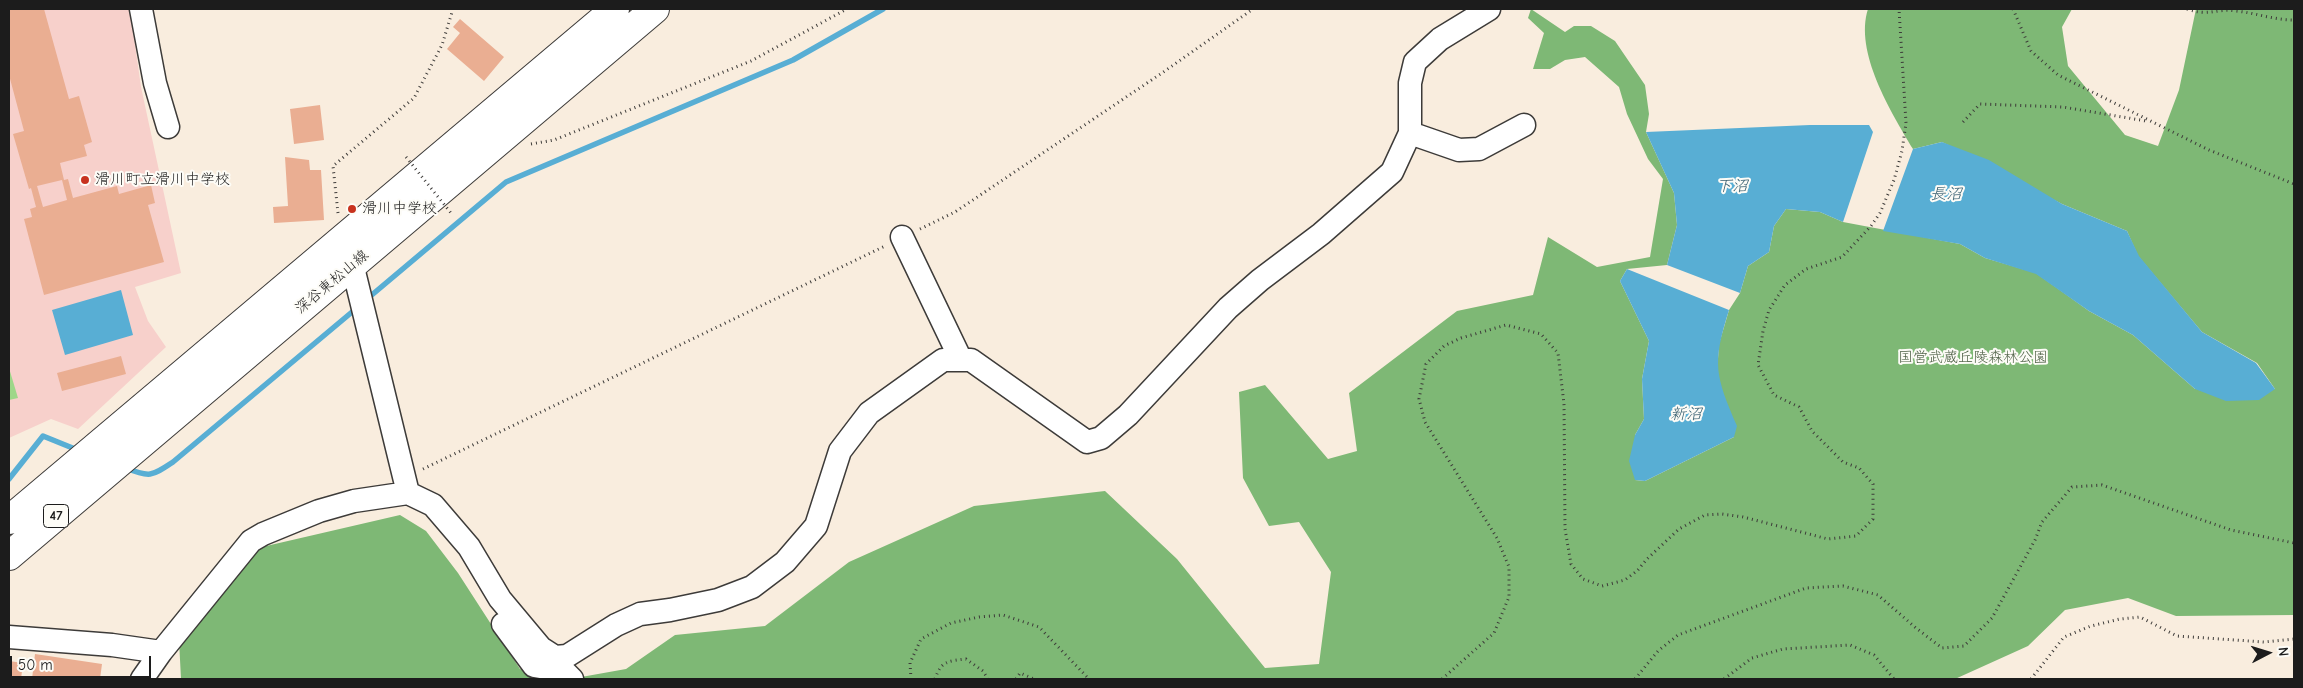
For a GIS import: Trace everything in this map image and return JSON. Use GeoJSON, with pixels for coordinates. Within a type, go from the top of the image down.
{"type":"FeatureCollection","features":[{"type":"Feature","properties":{"kind":"main road","name":"深谷東松山線"},"geometry":{"type":"LineString","coordinates":[[9,520],[615,9]]}},
{"type":"Feature","properties":{"kind":"main road","name":"深谷東松山線"},"geometry":{"type":"LineString","coordinates":[[9,556],[655,9]]}},
{"type":"Feature","properties":{"kind":"street"},"geometry":{"type":"LineString","coordinates":[[141,9],[155,83],[168,127]]}},
{"type":"Feature","properties":{"kind":"street"},"geometry":{"type":"LineString","coordinates":[[345,238],[366,316],[406,485],[433,505],[469,547],[500,599],[541,648],[555,657],[567,656],[616,625],[640,614],[718,600],[752,587],[785,562],[816,526],[840,452],[869,413],[943,360],[971,360],[1087,442],[1101,438],[1128,416],[1228,308],[1260,280],[1321,234],[1392,172],[1410,133],[1410,83],[1415,62],[1440,39],[1490,9]]}},
{"type":"Feature","properties":{"kind":"street"},"geometry":{"type":"LineString","coordinates":[[1410,133],[1459,150],[1479,149],[1524,125]]}},
{"type":"Feature","properties":{"kind":"street"},"geometry":{"type":"LineString","coordinates":[[902,238],[961,360]]}},
{"type":"Feature","properties":{"kind":"street"},"geometry":{"type":"LineString","coordinates":[[142,679],[161,652],[251,541],[263,534],[320,511],[383,496],[406,485]]}},
{"type":"Feature","properties":{"kind":"street"},"geometry":{"type":"LineString","coordinates":[[383,496],[423,514],[447,538],[488,603],[534,666],[564,671],[572,679]]}},
{"type":"Feature","properties":{"kind":"street"},"geometry":{"type":"LineString","coordinates":[[9,637],[112,645],[161,652]]}},
{"type":"Feature","properties":{"kind":"path"},"geometry":{"type":"LineString","coordinates":[[345,238],[338,219],[333,166],[414,98],[442,45],[453,9]]}},
{"type":"Feature","properties":{"kind":"path"},"geometry":{"type":"LineString","coordinates":[[530,144],[554,140],[751,61],[847,9]]}},
{"type":"Feature","properties":{"kind":"path"},"geometry":{"type":"LineString","coordinates":[[406,485],[955,212],[1162,73],[1253,9]]}},
{"type":"Feature","properties":{"kind":"path"},"geometry":{"type":"LineString","coordinates":[[1442,679],[1494,633],[1509,597],[1509,567],[1497,538],[1425,422],[1419,399],[1426,364],[1444,346],[1461,338],[1506,325],[1541,334],[1558,352],[1564,404],[1565,529],[1571,564],[1583,579],[1602,586],[1624,580],[1637,571],[1679,529],[1705,515],[1722,514],[1743,517],[1828,539],[1856,536],[1874,519],[1873,484],[1859,468],[1843,462],[1812,431],[1799,407],[1774,395],[1758,365],[1769,310],[1785,285],[1806,269],[1842,258],[1872,226],[1880,213],[1894,180],[1902,151],[1906,123],[1898,9]]}},
{"type":"Feature","properties":{"kind":"path"},"geometry":{"type":"LineString","coordinates":[[2013,9],[2031,51],[2058,75],[2209,150],[2294,184]]}},
{"type":"Feature","properties":{"kind":"path"},"geometry":{"type":"LineString","coordinates":[[2187,9],[2200,14],[2234,10],[2283,20],[2294,20]]}},
{"type":"Feature","properties":{"kind":"path"},"geometry":{"type":"LineString","coordinates":[[1962,122],[1980,104],[2063,107],[2152,122]]}},
{"type":"Feature","properties":{"kind":"path"},"geometry":{"type":"LineString","coordinates":[[406,157],[451,213]]}},
{"type":"Feature","properties":{"kind":"path"},"geometry":{"type":"LineString","coordinates":[[1636,679],[1658,651],[1678,635],[1806,588],[1844,586],[1878,595],[1942,648],[1964,646],[1992,618],[2035,540],[2042,522],[2072,487],[2102,485],[2231,530],[2294,543]]}},
{"type":"Feature","properties":{"kind":"path"},"geometry":{"type":"LineString","coordinates":[[911,679],[910,663],[921,638],[951,623],[979,617],[1003,615],[1039,627],[1089,679]]}},
{"type":"Feature","properties":{"kind":"path"},"geometry":{"type":"LineString","coordinates":[[2031,679],[2064,637],[2091,626],[2120,619],[2140,617],[2177,636],[2264,642],[2294,639]]}},
{"type":"Feature","properties":{"kind":"path"},"geometry":{"type":"LineString","coordinates":[[1724,679],[1752,658],[1783,649],[1850,645],[1874,655],[1894,679]]}},
{"type":"Feature","properties":{"kind":"path"},"geometry":{"type":"LineString","coordinates":[[935,679],[939,668],[949,661],[966,659],[983,671],[988,679]]}},
{"type":"Feature","properties":{"kind":"path"},"geometry":{"type":"LineString","coordinates":[[1016,679],[1020,673],[1034,679]]}},
{"type":"Feature","properties":{"kind":"shaded area","name":"滑川町立滑川中学校"},"geometry":{"type":"Polygon","coordinates":[[[9,9],[130,9],[141,87],[181,273],[135,287],[148,321],[166,347],[78,429],[51,419],[9,438],[9,9]]]}},
{"type":"Feature","properties":{"kind":"green space","name":"国営武蔵丘陵森林公園"},"geometry":{"type":"Polygon","coordinates":[[[1531,9],[1565,32],[1574,26],[1591,26],[1615,41],[1645,85],[1649,114],[1646,132],[1674,193],[1677,225],[1667,265],[1627,269],[1620,281],[1649,341],[1642,379],[1644,419],[1635,435],[1635,480],[1645,481],[1734,437],[1717,373],[1719,344],[1729,310],[1740,293],[1748,266],[1769,252],[1774,226],[1786,209],[1820,212],[1843,222],[1960,244],[1985,258],[2036,273],[2089,311],[2133,335],[2195,389],[2275,389],[2257,363],[2202,332],[2138,256],[2127,231],[2062,204],[1942,142],[1913,149],[1885,100],[1877,81],[1866,44],[1865,26],[1868,9],[2072,9],[2062,27],[2068,66],[2125,135],[2158,146],[2179,90],[2196,9],[2294,9],[2294,615],[2176,616],[2128,598],[2065,610],[2028,646],[1955,679],[570,679],[626,669],[675,635],[765,626],[849,562],[974,506],[1105,491],[1177,559],[1265,668],[1319,664],[1331,572],[1299,522],[1269,526],[1243,478],[1239,392],[1265,385],[1328,459],[1357,451],[1349,393],[1457,311],[1533,295],[1548,237],[1597,267],[1650,257],[1663,179],[1648,159],[1627,114],[1619,87],[1585,57],[1565,60],[1550,69],[1533,69],[1544,33],[1528,18],[1531,9]]]}},
{"type":"Feature","properties":{"kind":"green space"},"geometry":{"type":"Polygon","coordinates":[[[9,368],[18,398],[9,400],[9,368]]]}},
{"type":"Feature","properties":{"kind":"green space"},"geometry":{"type":"Polygon","coordinates":[[[400,515],[426,531],[458,573],[520,669],[550,679],[181,679],[179,640],[249,550],[400,515]]]}},
{"type":"Feature","properties":{"kind":"water","name":"下沼"},"geometry":{"type":"Polygon","coordinates":[[[1810,125],[1869,125],[1873,132],[1843,222],[1820,212],[1786,209],[1774,226],[1769,252],[1748,266],[1740,293],[1667,265],[1677,225],[1674,193],[1646,132],[1810,125]]]}},
{"type":"Feature","properties":{"kind":"water","name":"長沼"},"geometry":{"type":"Polygon","coordinates":[[[1942,142],[1989,160],[2062,204],[2127,231],[2139,256],[2202,332],[2256,363],[2275,389],[2259,400],[2226,401],[2195,389],[2133,335],[2089,311],[2036,274],[1985,258],[1960,244],[1883,231],[1913,149],[1942,142]]]}},
{"type":"Feature","properties":{"kind":"water","name":"新沼"},"geometry":{"type":"Polygon","coordinates":[[[1627,269],[1729,310],[1720,344],[1718,369],[1724,394],[1737,426],[1734,437],[1645,481],[1635,480],[1629,461],[1635,435],[1644,419],[1642,379],[1649,341],[1620,281],[1627,269]]]}},
{"type":"Feature","properties":{"kind":"water"},"geometry":{"type":"Polygon","coordinates":[[[121,290],[133,335],[65,355],[52,310],[121,290]]]}},
{"type":"Feature","properties":{"kind":"building"},"geometry":{"type":"Polygon","coordinates":[[[9,9],[44,9],[69,99],[79,96],[92,142],[84,145],[87,156],[60,163],[64,180],[68,179],[73,198],[117,186],[119,194],[151,185],[155,203],[148,205],[164,262],[44,295],[24,219],[32,217],[30,209],[36,207],[13,134],[24,131],[9,75],[9,9]],[[62,180],[37,186],[43,207],[67,200],[62,180]]]}},
{"type":"Feature","properties":{"kind":"building"},"geometry":{"type":"Polygon","coordinates":[[[460,19],[504,57],[484,81],[447,49],[460,33],[453,27],[460,19]]]}},
{"type":"Feature","properties":{"kind":"building"},"geometry":{"type":"Polygon","coordinates":[[[320,105],[324,140],[294,144],[290,109],[320,105]]]}},
{"type":"Feature","properties":{"kind":"building"},"geometry":{"type":"Polygon","coordinates":[[[285,157],[309,160],[310,170],[321,170],[324,220],[274,223],[273,207],[288,206],[285,157]]]}},
{"type":"Feature","properties":{"kind":"building"},"geometry":{"type":"Polygon","coordinates":[[[121,356],[126,374],[62,391],[57,373],[121,356]]]}},
{"type":"Feature","properties":{"kind":"building"},"geometry":{"type":"Polygon","coordinates":[[[35,654],[102,664],[100,679],[32,679],[35,654]]]}},
{"type":"Feature","properties":{"kind":"building"},"geometry":{"type":"Polygon","coordinates":[[[9,661],[23,663],[21,679],[9,679],[9,661]]]}},
{"type":"Feature","properties":{"kind":"waterway"},"geometry":{"type":"LineString","coordinates":[[367,299],[506,182],[793,60],[883,9]]}},
{"type":"Feature","properties":{"kind":"waterway"},"geometry":{"type":"LineString","coordinates":[[126,468],[151,474],[173,462],[358,307]]}},
{"type":"Feature","properties":{"kind":"waterway"},"geometry":{"type":"LineString","coordinates":[[9,479],[43,436],[80,451]]}},
{"type":"Feature","properties":{"kind":"place","name":"滑川町立滑川中学校"},"geometry":{"type":"Point","coordinates":[85,180]}},
{"type":"Feature","properties":{"kind":"place","name":"滑川中学校"},"geometry":{"type":"Point","coordinates":[352,209]}}]}
